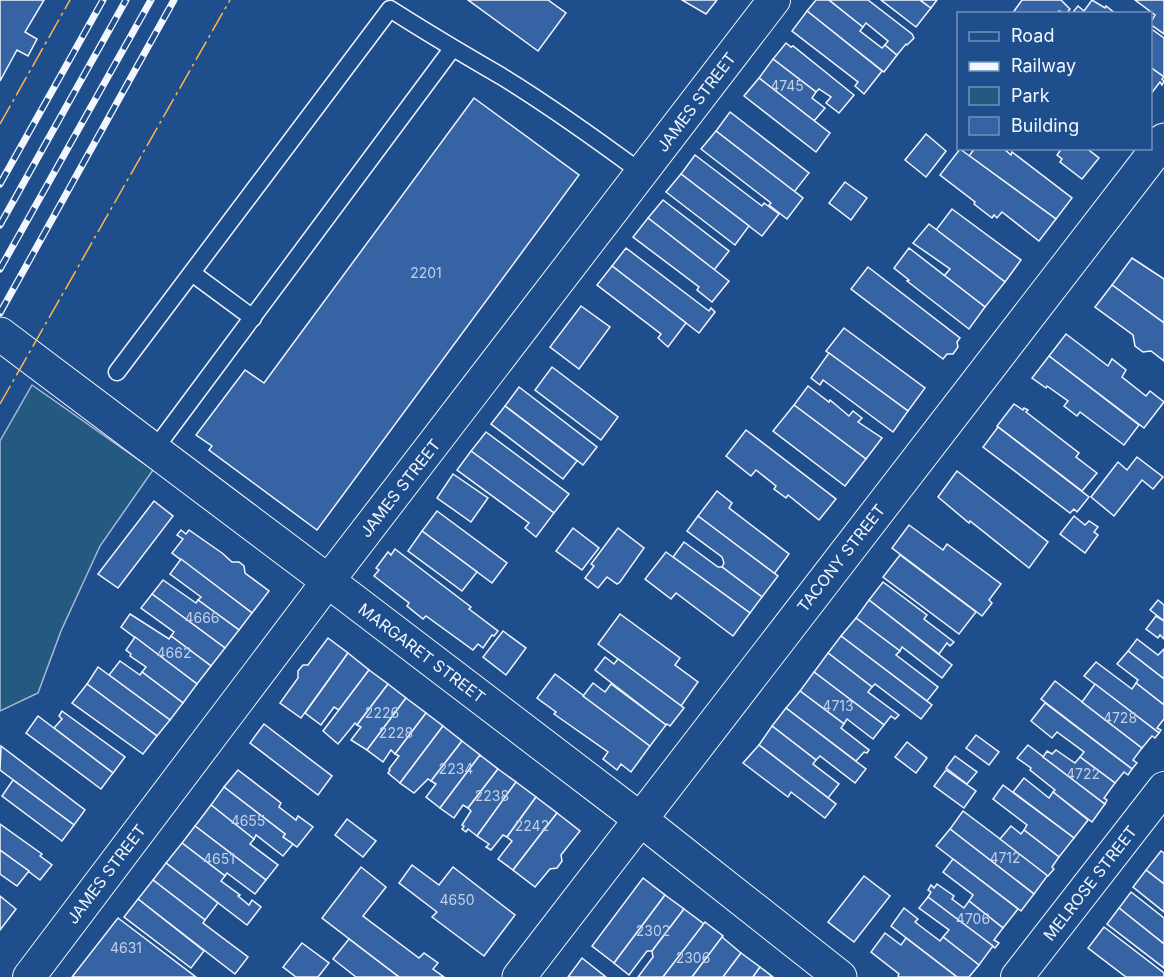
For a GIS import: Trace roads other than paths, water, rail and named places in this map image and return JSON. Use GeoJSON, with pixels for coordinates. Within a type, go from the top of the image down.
{"type":"FeatureCollection","features":[{"type":"Feature","properties":{"kind":"street","name":"JAMES STREET"},"geometry":{"type":"LineString","coordinates":[[29,977],[328,581],[774,0]]}},
{"type":"Feature","properties":{"kind":"street","name":"TACONY STREET"},"geometry":{"type":"LineString","coordinates":[[519,977],[1164,140]]}},
{"type":"Feature","properties":{"kind":"street","name":"MARGARET STREET"},"geometry":{"type":"LineString","coordinates":[[0,334],[640,819],[840,977]]}},
{"type":"Feature","properties":{"kind":"street","name":"MELROSE STREET"},"geometry":{"type":"LineString","coordinates":[[1017,977],[1164,788]]}},
{"type":"Feature","properties":{"kind":"lane"},"geometry":{"type":"LineString","coordinates":[[117,372],[390,9],[452,49],[502,77],[598,140],[642,173]]}},
{"type":"Feature","properties":{"kind":"lane"},"geometry":{"type":"LineString","coordinates":[[154,450],[452,49]]}},
{"type":"Feature","properties":{"kind":"lane"},"geometry":{"type":"LineString","coordinates":[[192,273],[254,318]]}},
{"type":"Feature","properties":{"kind":"railway"},"geometry":{"type":"LineString","coordinates":[[0,184],[103,0]]}},
{"type":"Feature","properties":{"kind":"railway"},"geometry":{"type":"LineString","coordinates":[[0,225],[126,0]]}},
{"type":"Feature","properties":{"kind":"railway"},"geometry":{"type":"LineString","coordinates":[[0,269],[151,0]]}},
{"type":"Feature","properties":{"kind":"railway"},"geometry":{"type":"LineString","coordinates":[[0,313],[174,0]]}}]}
